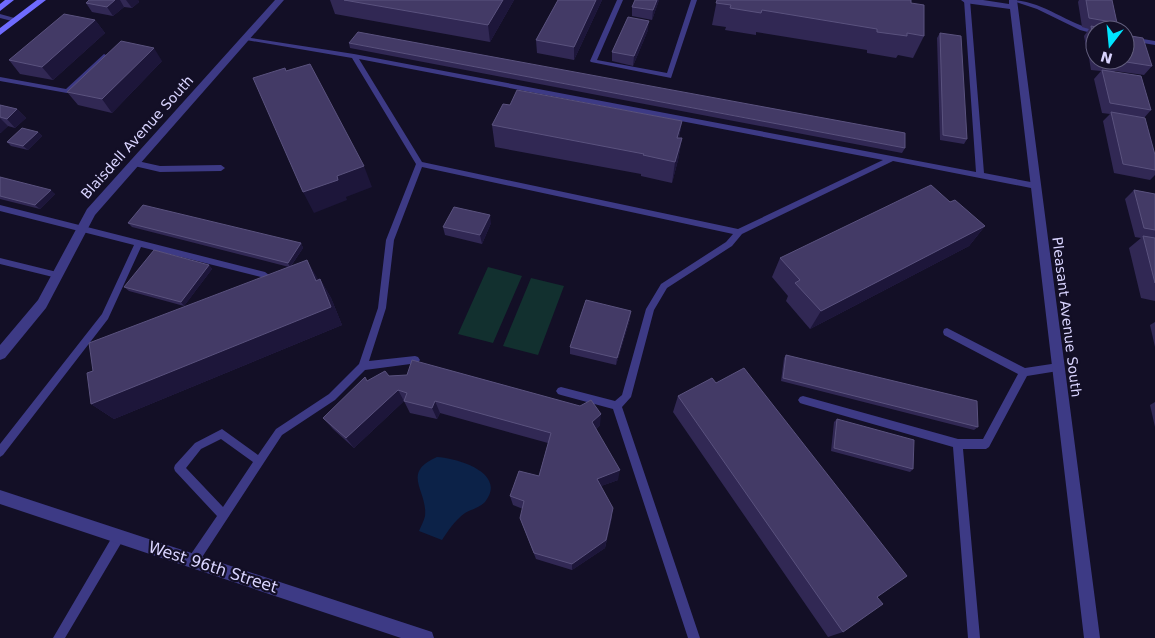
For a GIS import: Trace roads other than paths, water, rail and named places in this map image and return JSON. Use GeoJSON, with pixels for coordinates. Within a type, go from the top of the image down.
{"type":"FeatureCollection","features":[{"type":"Feature","properties":{"kind":"main road"},"geometry":{"type":"LineString","coordinates":[[0,8],[10,0]]}},
{"type":"Feature","properties":{"kind":"main road"},"geometry":{"type":"LineString","coordinates":[[0,32],[42,0]]}},
{"type":"Feature","properties":{"kind":"street","name":"Blaisdell Avenue South"},"geometry":{"type":"LineString","coordinates":[[0,354],[42,304],[91,212],[280,0]]}},
{"type":"Feature","properties":{"kind":"street"},"geometry":{"type":"LineString","coordinates":[[966,0],[1013,2]]}},
{"type":"Feature","properties":{"kind":"street","name":"Pleasant Avenue South"},"geometry":{"type":"LineString","coordinates":[[1013,2],[1092,638]]}},
{"type":"Feature","properties":{"kind":"street","name":"West 96th Street"},"geometry":{"type":"LineString","coordinates":[[0,497],[426,638]]}},
{"type":"Feature","properties":{"kind":"lane"},"geometry":{"type":"LineString","coordinates":[[620,0],[593,61],[669,76],[694,0]]}},
{"type":"Feature","properties":{"kind":"lane"},"geometry":{"type":"LineString","coordinates":[[966,0],[980,176]]}},
{"type":"Feature","properties":{"kind":"lane"},"geometry":{"type":"LineString","coordinates":[[1013,2],[1039,8],[1085,30]]}},
{"type":"Feature","properties":{"kind":"lane"},"geometry":{"type":"LineString","coordinates":[[0,16],[16,20]]}},
{"type":"Feature","properties":{"kind":"lane"},"geometry":{"type":"LineString","coordinates":[[246,38],[354,56],[1036,186]]}},
{"type":"Feature","properties":{"kind":"lane"},"geometry":{"type":"LineString","coordinates":[[1135,40],[1155,43]]}},
{"type":"Feature","properties":{"kind":"lane"},"geometry":{"type":"LineString","coordinates":[[0,79],[67,91],[104,56]]}},
{"type":"Feature","properties":{"kind":"lane"},"geometry":{"type":"LineString","coordinates":[[354,56],[420,164],[739,232]]}},
{"type":"Feature","properties":{"kind":"lane"},"geometry":{"type":"LineString","coordinates":[[617,406],[626,397],[650,309],[656,296],[664,286],[729,244],[739,232],[891,159]]}},
{"type":"Feature","properties":{"kind":"lane"},"geometry":{"type":"LineString","coordinates":[[133,163],[160,169],[220,168]]}},
{"type":"Feature","properties":{"kind":"lane"},"geometry":{"type":"LineString","coordinates":[[193,561],[279,432],[332,397],[364,366],[382,308],[390,240],[420,164]]}},
{"type":"Feature","properties":{"kind":"lane"},"geometry":{"type":"LineString","coordinates":[[0,208],[265,275]]}},
{"type":"Feature","properties":{"kind":"lane"},"geometry":{"type":"LineString","coordinates":[[0,452],[105,316],[139,243]]}},
{"type":"Feature","properties":{"kind":"lane"},"geometry":{"type":"LineString","coordinates":[[0,261],[57,275]]}},
{"type":"Feature","properties":{"kind":"lane"},"geometry":{"type":"LineString","coordinates":[[947,332],[1024,372],[1058,367]]}},
{"type":"Feature","properties":{"kind":"lane"},"geometry":{"type":"LineString","coordinates":[[364,366],[415,360]]}},
{"type":"Feature","properties":{"kind":"lane"},"geometry":{"type":"LineString","coordinates":[[803,400],[958,444],[986,444],[1024,372]]}},
{"type":"Feature","properties":{"kind":"lane"},"geometry":{"type":"LineString","coordinates":[[561,391],[617,406]]}},
{"type":"Feature","properties":{"kind":"lane"},"geometry":{"type":"LineString","coordinates":[[617,406],[694,638]]}},
{"type":"Feature","properties":{"kind":"lane"},"geometry":{"type":"LineString","coordinates":[[223,515],[179,468],[198,446],[222,434],[259,461]]}},
{"type":"Feature","properties":{"kind":"lane"},"geometry":{"type":"LineString","coordinates":[[958,444],[974,638]]}},
{"type":"Feature","properties":{"kind":"lane"},"geometry":{"type":"LineString","coordinates":[[59,638],[119,536]]}},
{"type":"Feature","properties":{"kind":"water"},"geometry":{"type":"Polygon","coordinates":[[[437,457],[467,464],[485,475],[490,483],[490,492],[485,502],[461,516],[442,540],[419,531],[425,516],[425,507],[418,483],[418,476],[420,469],[426,463],[437,457]]]}}]}
